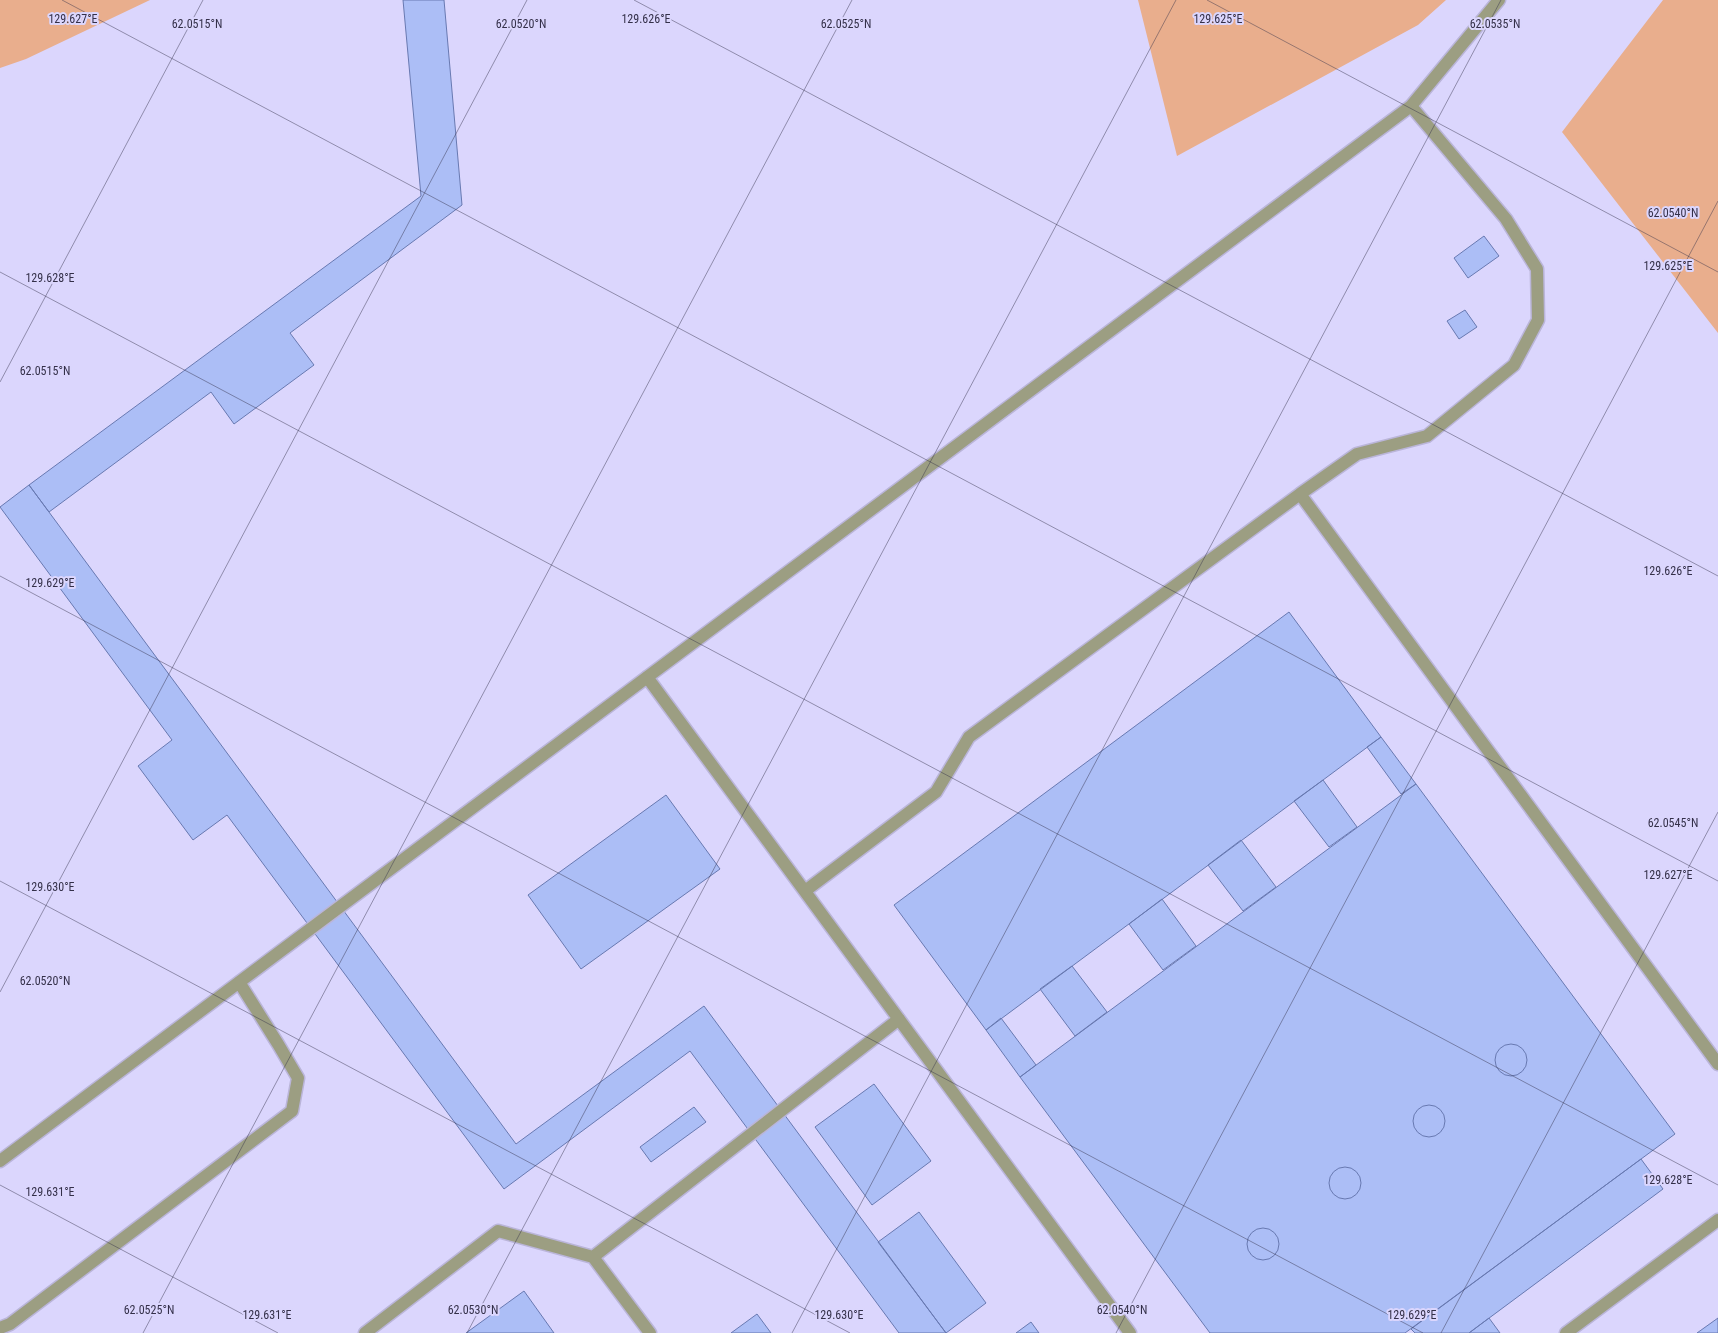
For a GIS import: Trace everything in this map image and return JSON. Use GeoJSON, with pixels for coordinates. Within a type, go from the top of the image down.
{"type":"FeatureCollection","features":[{"type":"Feature","properties":{"kind":"lane"},"geometry":{"type":"LineString","coordinates":[[0,1161],[1411,106],[1500,0]]}},
{"type":"Feature","properties":{"kind":"lane"},"geometry":{"type":"LineString","coordinates":[[805,891],[936,792],[969,737],[1357,454],[1427,436],[1514,365],[1538,320],[1537,268],[1506,219],[1411,106]]}},
{"type":"Feature","properties":{"kind":"lane"},"geometry":{"type":"LineString","coordinates":[[1300,494],[1718,1064]]}},
{"type":"Feature","properties":{"kind":"lane"},"geometry":{"type":"LineString","coordinates":[[647,678],[1130,1333]]}},
{"type":"Feature","properties":{"kind":"lane"},"geometry":{"type":"LineString","coordinates":[[0,1328],[10,1324],[292,1111],[298,1078],[239,982]]}},
{"type":"Feature","properties":{"kind":"lane"},"geometry":{"type":"LineString","coordinates":[[593,1258],[899,1019]]}},
{"type":"Feature","properties":{"kind":"lane"},"geometry":{"type":"LineString","coordinates":[[1566,1333],[1718,1220]]}},
{"type":"Feature","properties":{"kind":"lane"},"geometry":{"type":"LineString","coordinates":[[364,1333],[498,1231],[593,1258],[650,1333]]}},
{"type":"Feature","properties":{"kind":"shaded area"},"geometry":{"type":"Polygon","coordinates":[[[0,0],[150,0],[26,59],[0,68],[0,0]]]}},
{"type":"Feature","properties":{"kind":"shaded area"},"geometry":{"type":"Polygon","coordinates":[[[1138,0],[1446,0],[1418,25],[1177,156],[1138,0]]]}},
{"type":"Feature","properties":{"kind":"shaded area"},"geometry":{"type":"Polygon","coordinates":[[[1663,0],[1718,0],[1718,333],[1562,132],[1663,0]]]}},
{"type":"Feature","properties":{"kind":"building"},"geometry":{"type":"Polygon","coordinates":[[[403,0],[444,0],[462,205],[290,333],[314,365],[234,424],[211,392],[49,512],[29,485],[421,196],[403,0]]]}},
{"type":"Feature","properties":{"kind":"building"},"geometry":{"type":"Polygon","coordinates":[[[1484,236],[1499,256],[1468,278],[1454,258],[1484,236]]]}},
{"type":"Feature","properties":{"kind":"building"},"geometry":{"type":"Polygon","coordinates":[[[1465,310],[1477,327],[1459,339],[1447,321],[1465,310]]]}},
{"type":"Feature","properties":{"kind":"building"},"geometry":{"type":"Polygon","coordinates":[[[29,485],[516,1144],[704,1006],[946,1333],[899,1333],[690,1051],[504,1189],[227,815],[193,840],[138,766],[172,740],[0,507],[29,485]]]}},
{"type":"Feature","properties":{"kind":"building"},"geometry":{"type":"Polygon","coordinates":[[[1289,612],[1381,737],[986,1030],[894,905],[1289,612]]]}},
{"type":"Feature","properties":{"kind":"building"},"geometry":{"type":"Polygon","coordinates":[[[1381,737],[1416,784],[1401,794],[1367,747],[1381,737]]]}},
{"type":"Feature","properties":{"kind":"building"},"geometry":{"type":"Polygon","coordinates":[[[1323,780],[1357,827],[1329,847],[1294,801],[1323,780]]]}},
{"type":"Feature","properties":{"kind":"building"},"geometry":{"type":"Polygon","coordinates":[[[1416,784],[1675,1134],[1405,1333],[1210,1333],[1020,1077],[1416,784]]]}},
{"type":"Feature","properties":{"kind":"building"},"geometry":{"type":"Polygon","coordinates":[[[666,795],[720,869],[581,969],[528,895],[666,795]]]}},
{"type":"Feature","properties":{"kind":"building"},"geometry":{"type":"Polygon","coordinates":[[[1241,840],[1276,887],[1243,911],[1208,865],[1241,840]]]}},
{"type":"Feature","properties":{"kind":"building"},"geometry":{"type":"Polygon","coordinates":[[[1162,899],[1196,946],[1163,970],[1129,924],[1162,899]]]}},
{"type":"Feature","properties":{"kind":"building"},"geometry":{"type":"Polygon","coordinates":[[[1072,966],[1107,1012],[1075,1036],[1040,989],[1072,966]]]}},
{"type":"Feature","properties":{"kind":"building"},"geometry":{"type":"Polygon","coordinates":[[[1001,1018],[1036,1065],[1020,1077],[986,1030],[1001,1018]]]}},
{"type":"Feature","properties":{"kind":"building"},"geometry":{"type":"Polygon","coordinates":[[[1511,1044],[1517,1045],[1522,1049],[1526,1054],[1526,1066],[1522,1071],[1517,1075],[1511,1076],[1505,1075],[1500,1071],[1496,1066],[1495,1060],[1496,1054],[1500,1049],[1505,1045],[1511,1044]]]}},
{"type":"Feature","properties":{"kind":"building"},"geometry":{"type":"Polygon","coordinates":[[[874,1084],[931,1161],[872,1205],[815,1127],[874,1084]]]}},
{"type":"Feature","properties":{"kind":"building"},"geometry":{"type":"Polygon","coordinates":[[[1429,1105],[1435,1106],[1440,1110],[1444,1115],[1444,1127],[1440,1132],[1435,1136],[1429,1137],[1423,1136],[1418,1132],[1414,1127],[1413,1121],[1414,1115],[1418,1110],[1423,1106],[1429,1105]]]}},
{"type":"Feature","properties":{"kind":"building"},"geometry":{"type":"Polygon","coordinates":[[[694,1107],[706,1122],[651,1162],[640,1147],[694,1107]]]}},
{"type":"Feature","properties":{"kind":"building"},"geometry":{"type":"Polygon","coordinates":[[[1641,1159],[1663,1189],[1469,1333],[1415,1333],[1411,1329],[1641,1159]]]}},
{"type":"Feature","properties":{"kind":"building"},"geometry":{"type":"Polygon","coordinates":[[[1345,1167],[1351,1168],[1356,1172],[1360,1177],[1360,1189],[1356,1194],[1351,1198],[1345,1199],[1339,1198],[1334,1194],[1330,1189],[1329,1183],[1330,1177],[1334,1172],[1339,1168],[1345,1167]]]}},
{"type":"Feature","properties":{"kind":"building"},"geometry":{"type":"Polygon","coordinates":[[[919,1212],[986,1303],[946,1333],[878,1242],[919,1212]]]}},
{"type":"Feature","properties":{"kind":"building"},"geometry":{"type":"Polygon","coordinates":[[[1263,1228],[1269,1229],[1274,1233],[1278,1238],[1278,1250],[1274,1255],[1269,1259],[1263,1260],[1257,1259],[1252,1255],[1248,1250],[1247,1244],[1248,1238],[1252,1233],[1257,1229],[1263,1228]]]}},
{"type":"Feature","properties":{"kind":"building"},"geometry":{"type":"Polygon","coordinates":[[[524,1291],[554,1333],[466,1333],[524,1291]]]}},
{"type":"Feature","properties":{"kind":"building"},"geometry":{"type":"Polygon","coordinates":[[[757,1314],[771,1333],[731,1333],[757,1314]]]}},
{"type":"Feature","properties":{"kind":"building"},"geometry":{"type":"Polygon","coordinates":[[[1489,1318],[1500,1333],[1469,1333],[1489,1318]]]}},
{"type":"Feature","properties":{"kind":"building"},"geometry":{"type":"Polygon","coordinates":[[[1718,1318],[1718,1333],[1697,1333],[1718,1318]]]}},
{"type":"Feature","properties":{"kind":"building"},"geometry":{"type":"Polygon","coordinates":[[[1031,1322],[1039,1333],[1016,1333],[1031,1322]]]}}]}
